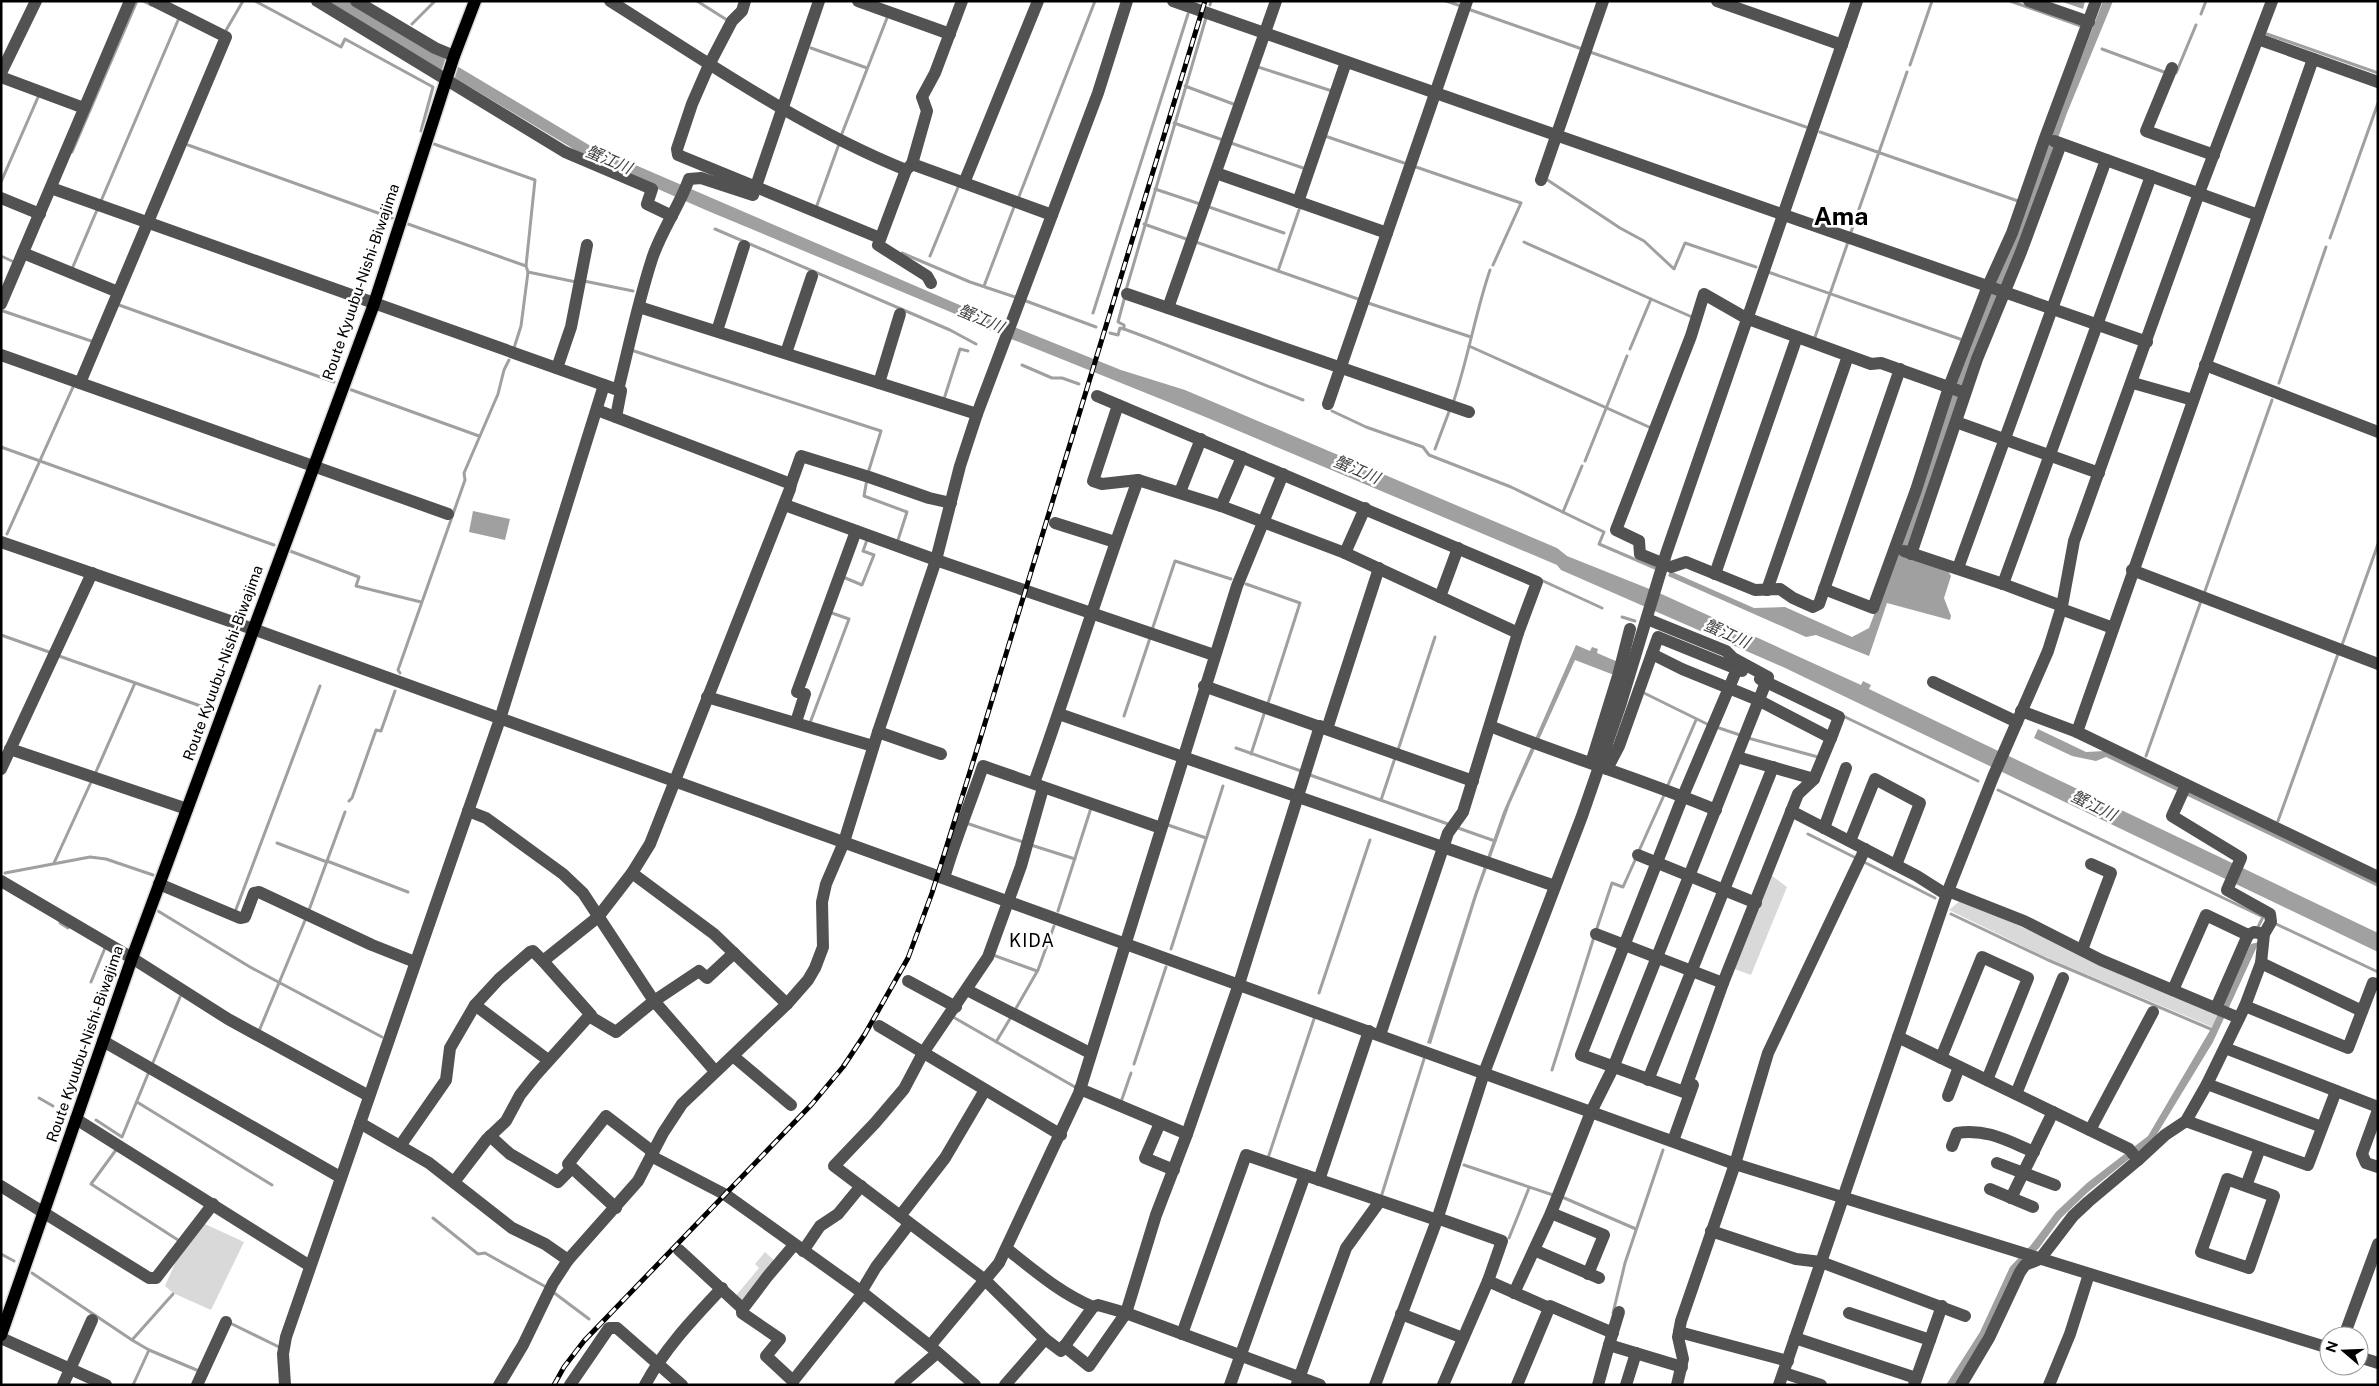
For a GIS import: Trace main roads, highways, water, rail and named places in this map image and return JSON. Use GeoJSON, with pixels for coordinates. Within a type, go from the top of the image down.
{"type":"FeatureCollection","features":[{"type":"Feature","properties":{"kind":"main road","name":"Route Kyuubu-Nishi-Biwajima"},"geometry":{"type":"LineString","coordinates":[[1,1337],[132,958],[312,467],[374,304],[454,56],[475,1]]}},
{"type":"Feature","properties":{"kind":"water","name":"蟹江川"},"geometry":{"type":"Polygon","coordinates":[[[326,1],[348,1],[589,145],[962,306],[1121,370],[1185,390],[1557,548],[1567,556],[1657,592],[1861,685],[1863,681],[1871,685],[1869,689],[2378,933],[2378,952],[1783,667],[1561,570],[1557,565],[1203,416],[974,324],[960,316],[708,211],[592,160],[326,1]]]}},
{"type":"Feature","properties":{"kind":"water"},"geometry":{"type":"Polygon","coordinates":[[[2060,1],[2085,1],[2083,9],[2060,1]]]}},
{"type":"Feature","properties":{"kind":"water"},"geometry":{"type":"Polygon","coordinates":[[[2103,1],[2113,1],[2067,113],[1907,555],[1946,568],[1951,576],[1944,598],[1951,616],[1950,620],[1887,603],[1869,656],[1816,635],[1806,637],[1668,576],[1670,571],[1754,608],[1785,607],[1852,637],[1869,628],[1897,554],[1952,393],[2103,1]]]}},
{"type":"Feature","properties":{"kind":"water"},"geometry":{"type":"Polygon","coordinates":[[[473,511],[510,519],[505,540],[469,532],[473,511]]]}},
{"type":"Feature","properties":{"kind":"water"},"geometry":{"type":"Polygon","coordinates":[[[1576,645],[1590,651],[1592,647],[1598,649],[1597,653],[1618,662],[1614,675],[1575,660],[1510,804],[1477,896],[1431,1044],[1427,1043],[1474,895],[1503,812],[1576,645]]]}},
{"type":"Feature","properties":{"kind":"water"},"geometry":{"type":"Polygon","coordinates":[[[2038,729],[2086,752],[2105,751],[2378,881],[2378,887],[2106,757],[2096,761],[2072,756],[2034,738],[2038,729]]]}},
{"type":"Feature","properties":{"kind":"water"},"geometry":{"type":"Polygon","coordinates":[[[2259,942],[2213,1042],[2154,1139],[2087,1193],[2061,1218],[2039,1248],[2017,1270],[1966,1370],[1955,1385],[1946,1385],[1980,1332],[2010,1267],[2031,1245],[2056,1212],[2087,1183],[2148,1136],[2212,1027],[2251,944],[2259,942]]]}},
{"type":"Feature","properties":{"kind":"waterway"},"geometry":{"type":"LineString","coordinates":[[72,152],[137,1]]}},
{"type":"Feature","properties":{"kind":"waterway"},"geometry":{"type":"LineString","coordinates":[[143,1],[151,5]]}},
{"type":"Feature","properties":{"kind":"waterway"},"geometry":{"type":"LineString","coordinates":[[225,32],[243,1]]}},
{"type":"Feature","properties":{"kind":"waterway"},"geometry":{"type":"LineString","coordinates":[[255,1],[341,47],[345,39],[433,87],[421,131]]}},
{"type":"Feature","properties":{"kind":"waterway"},"geometry":{"type":"LineString","coordinates":[[412,24],[435,1]]}},
{"type":"Feature","properties":{"kind":"waterway"},"geometry":{"type":"LineString","coordinates":[[697,1],[727,20]]}},
{"type":"Feature","properties":{"kind":"waterway"},"geometry":{"type":"LineString","coordinates":[[1018,199],[1095,1]]}},
{"type":"Feature","properties":{"kind":"waterway"},"geometry":{"type":"LineString","coordinates":[[1210,5],[1211,1]]}},
{"type":"Feature","properties":{"kind":"waterway"},"geometry":{"type":"LineString","coordinates":[[1446,1],[1461,6]]}},
{"type":"Feature","properties":{"kind":"waterway"},"geometry":{"type":"LineString","coordinates":[[1910,65],[1932,1]]}},
{"type":"Feature","properties":{"kind":"waterway"},"geometry":{"type":"LineString","coordinates":[[2010,1],[2081,26]]}},
{"type":"Feature","properties":{"kind":"waterway"},"geometry":{"type":"LineString","coordinates":[[2201,14],[2206,1]]}},
{"type":"Feature","properties":{"kind":"waterway"},"geometry":{"type":"LineString","coordinates":[[1468,9],[1582,49]]}},
{"type":"Feature","properties":{"kind":"waterway"},"geometry":{"type":"LineString","coordinates":[[1093,313],[1188,14]]}},
{"type":"Feature","properties":{"kind":"waterway"},"geometry":{"type":"LineString","coordinates":[[101,201],[179,18]]}},
{"type":"Feature","properties":{"kind":"waterway"},"geometry":{"type":"LineString","coordinates":[[841,136],[887,18]]}},
{"type":"Feature","properties":{"kind":"waterway"},"geometry":{"type":"LineString","coordinates":[[1126,290],[1206,18]]}},
{"type":"Feature","properties":{"kind":"waterway"},"geometry":{"type":"LineString","coordinates":[[2176,73],[2196,25]]}},
{"type":"Feature","properties":{"kind":"waterway"},"geometry":{"type":"LineString","coordinates":[[2267,34],[2378,73]]}},
{"type":"Feature","properties":{"kind":"waterway"},"geometry":{"type":"LineString","coordinates":[[811,48],[867,68]]}},
{"type":"Feature","properties":{"kind":"waterway"},"geometry":{"type":"LineString","coordinates":[[2102,49],[2164,72]]}},
{"type":"Feature","properties":{"kind":"waterway"},"geometry":{"type":"LineString","coordinates":[[1590,52],[1806,127]]}},
{"type":"Feature","properties":{"kind":"waterway"},"geometry":{"type":"LineString","coordinates":[[1258,67],[1332,91]]}},
{"type":"Feature","properties":{"kind":"waterway"},"geometry":{"type":"LineString","coordinates":[[1851,232],[1907,72]]}},
{"type":"Feature","properties":{"kind":"waterway"},"geometry":{"type":"LineString","coordinates":[[1185,86],[1236,105]]}},
{"type":"Feature","properties":{"kind":"waterway"},"geometry":{"type":"LineString","coordinates":[[1,182],[39,95]]}},
{"type":"Feature","properties":{"kind":"waterway"},"geometry":{"type":"LineString","coordinates":[[2330,238],[2378,103]]}},
{"type":"Feature","properties":{"kind":"waterway"},"geometry":{"type":"LineString","coordinates":[[1174,123],[1223,140]]}},
{"type":"Feature","properties":{"kind":"waterway"},"geometry":{"type":"LineString","coordinates":[[1820,132],[2018,201]]}},
{"type":"Feature","properties":{"kind":"waterway"},"geometry":{"type":"LineString","coordinates":[[1325,136],[1404,163]]}},
{"type":"Feature","properties":{"kind":"waterway"},"geometry":{"type":"LineString","coordinates":[[1231,143],[1306,169]]}},
{"type":"Feature","properties":{"kind":"waterway"},"geometry":{"type":"LineString","coordinates":[[434,144],[535,180],[526,266]]}},
{"type":"Feature","properties":{"kind":"waterway"},"geometry":{"type":"LineString","coordinates":[[816,208],[839,144]]}},
{"type":"Feature","properties":{"kind":"waterway"},"geometry":{"type":"LineString","coordinates":[[188,145],[392,218]]}},
{"type":"Feature","properties":{"kind":"waterway"},"geometry":{"type":"LineString","coordinates":[[1416,167],[1521,203],[1493,265]]}},
{"type":"Feature","properties":{"kind":"waterway"},"geometry":{"type":"LineString","coordinates":[[1546,179],[1620,228],[1644,241],[1674,269],[1685,243],[1756,267]]}},
{"type":"Feature","properties":{"kind":"waterway"},"geometry":{"type":"LineString","coordinates":[[930,256],[959,185]]}},
{"type":"Feature","properties":{"kind":"waterway"},"geometry":{"type":"LineString","coordinates":[[1155,189],[1200,204]]}},
{"type":"Feature","properties":{"kind":"waterway"},"geometry":{"type":"LineString","coordinates":[[984,286],[1014,207]]}},
{"type":"Feature","properties":{"kind":"waterway"},"geometry":{"type":"LineString","coordinates":[[1209,207],[1284,233]]}},
{"type":"Feature","properties":{"kind":"waterway"},"geometry":{"type":"LineString","coordinates":[[1278,271],[1300,207]]}},
{"type":"Feature","properties":{"kind":"waterway"},"geometry":{"type":"LineString","coordinates":[[72,269],[97,210]]}},
{"type":"Feature","properties":{"kind":"waterway"},"geometry":{"type":"LineString","coordinates":[[408,224],[526,266],[528,272],[576,282]]}},
{"type":"Feature","properties":{"kind":"waterway"},"geometry":{"type":"LineString","coordinates":[[1144,224],[1189,240]]}},
{"type":"Feature","properties":{"kind":"waterway"},"geometry":{"type":"LineString","coordinates":[[715,229],[950,330],[976,344]]}},
{"type":"Feature","properties":{"kind":"waterway"},"geometry":{"type":"LineString","coordinates":[[1196,242],[1358,299]]}},
{"type":"Feature","properties":{"kind":"waterway"},"geometry":{"type":"LineString","coordinates":[[1524,242],[1651,299],[1630,349]]}},
{"type":"Feature","properties":{"kind":"waterway"},"geometry":{"type":"LineString","coordinates":[[1815,337],[1848,242]]}},
{"type":"Feature","properties":{"kind":"waterway"},"geometry":{"type":"LineString","coordinates":[[2279,383],[2326,247]]}},
{"type":"Feature","properties":{"kind":"waterway"},"geometry":{"type":"LineString","coordinates":[[902,253],[970,282],[1015,297]]}},
{"type":"Feature","properties":{"kind":"waterway"},"geometry":{"type":"LineString","coordinates":[[1,256],[14,262]]}},
{"type":"Feature","properties":{"kind":"waterway"},"geometry":{"type":"LineString","coordinates":[[1453,403],[1490,270]]}},
{"type":"Feature","properties":{"kind":"waterway"},"geometry":{"type":"LineString","coordinates":[[514,348],[521,326],[528,272]]}},
{"type":"Feature","properties":{"kind":"waterway"},"geometry":{"type":"LineString","coordinates":[[1768,272],[1960,339]]}},
{"type":"Feature","properties":{"kind":"waterway"},"geometry":{"type":"LineString","coordinates":[[584,281],[633,291]]}},
{"type":"Feature","properties":{"kind":"waterway"},"geometry":{"type":"LineString","coordinates":[[1124,329],[1124,325],[1118,322],[1125,296]]}},
{"type":"Feature","properties":{"kind":"waterway"},"geometry":{"type":"LineString","coordinates":[[1651,299],[1692,317]]}},
{"type":"Feature","properties":{"kind":"waterway"},"geometry":{"type":"LineString","coordinates":[[1026,301],[1096,327]]}},
{"type":"Feature","properties":{"kind":"waterway"},"geometry":{"type":"LineString","coordinates":[[1368,303],[1471,337]]}},
{"type":"Feature","properties":{"kind":"waterway"},"geometry":{"type":"LineString","coordinates":[[119,305],[334,382]]}},
{"type":"Feature","properties":{"kind":"waterway"},"geometry":{"type":"LineString","coordinates":[[3,311],[94,342]]}},
{"type":"Feature","properties":{"kind":"waterway"},"geometry":{"type":"LineString","coordinates":[[1110,333],[1118,335],[1120,328],[1124,329],[1303,400]]}},
{"type":"Feature","properties":{"kind":"waterway"},"geometry":{"type":"LineString","coordinates":[[1469,346],[1649,427]]}},
{"type":"Feature","properties":{"kind":"waterway"},"geometry":{"type":"LineString","coordinates":[[944,399],[960,349],[968,351]]}},
{"type":"Feature","properties":{"kind":"waterway"},"geometry":{"type":"LineString","coordinates":[[634,351],[881,431],[868,473]]}},
{"type":"Feature","properties":{"kind":"waterway"},"geometry":{"type":"LineString","coordinates":[[1585,461],[1627,356]]}},
{"type":"Feature","properties":{"kind":"waterway"},"geometry":{"type":"LineString","coordinates":[[400,673],[398,670],[465,480],[464,473],[498,394],[504,370],[509,360]]}},
{"type":"Feature","properties":{"kind":"waterway"},"geometry":{"type":"LineString","coordinates":[[1022,365],[1052,378],[1062,378],[1079,384]]}},
{"type":"Feature","properties":{"kind":"waterway"},"geometry":{"type":"LineString","coordinates":[[7,534],[73,387]]}},
{"type":"Feature","properties":{"kind":"waterway"},"geometry":{"type":"LineString","coordinates":[[349,389],[479,436]]}},
{"type":"Feature","properties":{"kind":"waterway"},"geometry":{"type":"LineString","coordinates":[[2205,591],[2272,400]]}},
{"type":"Feature","properties":{"kind":"waterway"},"geometry":{"type":"LineString","coordinates":[[1435,449],[1450,409]]}},
{"type":"Feature","properties":{"kind":"waterway"},"geometry":{"type":"LineString","coordinates":[[1332,411],[1366,427],[1423,447],[1429,455],[1511,487],[1604,532],[1599,544],[1655,568]]}},
{"type":"Feature","properties":{"kind":"waterway"},"geometry":{"type":"LineString","coordinates":[[1,447],[274,545]]}},
{"type":"Feature","properties":{"kind":"waterway"},"geometry":{"type":"LineString","coordinates":[[1563,512],[1582,466]]}},
{"type":"Feature","properties":{"kind":"waterway"},"geometry":{"type":"LineString","coordinates":[[867,479],[864,496],[907,512],[897,543]]}},
{"type":"Feature","properties":{"kind":"waterway"},"geometry":{"type":"LineString","coordinates":[[843,577],[862,585],[874,555],[863,551],[867,540]]}},
{"type":"Feature","properties":{"kind":"waterway"},"geometry":{"type":"LineString","coordinates":[[2342,645],[2378,544]]}},
{"type":"Feature","properties":{"kind":"waterway"},"geometry":{"type":"LineString","coordinates":[[290,551],[359,577],[356,586],[421,602]]}},
{"type":"Feature","properties":{"kind":"waterway"},"geometry":{"type":"LineString","coordinates":[[1152,630],[1175,561],[1231,579]]}},
{"type":"Feature","properties":{"kind":"waterway"},"geometry":{"type":"LineString","coordinates":[[1541,580],[1602,608]]}},
{"type":"Feature","properties":{"kind":"waterway"},"geometry":{"type":"LineString","coordinates":[[1246,584],[1300,603],[1268,703]]}},
{"type":"Feature","properties":{"kind":"waterway"},"geometry":{"type":"LineString","coordinates":[[2146,756],[2201,601]]}},
{"type":"Feature","properties":{"kind":"waterway"},"geometry":{"type":"LineString","coordinates":[[810,723],[849,619],[829,612]]}},
{"type":"Feature","properties":{"kind":"waterway"},"geometry":{"type":"LineString","coordinates":[[1622,617],[1635,621]]}},
{"type":"Feature","properties":{"kind":"waterway"},"geometry":{"type":"LineString","coordinates":[[1,635],[49,652]]}},
{"type":"Feature","properties":{"kind":"waterway"},"geometry":{"type":"LineString","coordinates":[[1398,750],[1435,637]]}},
{"type":"Feature","properties":{"kind":"waterway"},"geometry":{"type":"LineString","coordinates":[[1124,716],[1150,638]]}},
{"type":"Feature","properties":{"kind":"waterway"},"geometry":{"type":"LineString","coordinates":[[2278,821],[2338,654]]}},
{"type":"Feature","properties":{"kind":"waterway"},"geometry":{"type":"LineString","coordinates":[[59,656],[212,710]]}},
{"type":"Feature","properties":{"kind":"waterway"},"geometry":{"type":"LineString","coordinates":[[95,774],[135,683]]}},
{"type":"Feature","properties":{"kind":"waterway"},"geometry":{"type":"LineString","coordinates":[[235,912],[320,686]]}},
{"type":"Feature","properties":{"kind":"waterway"},"geometry":{"type":"LineString","coordinates":[[349,801],[352,798],[376,730],[381,731],[395,691]]}},
{"type":"Feature","properties":{"kind":"waterway"},"geometry":{"type":"LineString","coordinates":[[1642,692],[1707,724]]}},
{"type":"Feature","properties":{"kind":"waterway"},"geometry":{"type":"LineString","coordinates":[[1251,754],[1265,711]]}},
{"type":"Feature","properties":{"kind":"waterway"},"geometry":{"type":"LineString","coordinates":[[1843,716],[1978,781]]}},
{"type":"Feature","properties":{"kind":"waterway"},"geometry":{"type":"LineString","coordinates":[[1668,785],[1696,720]]}},
{"type":"Feature","properties":{"kind":"waterway"},"geometry":{"type":"LineString","coordinates":[[1716,727],[1740,735]]}},
{"type":"Feature","properties":{"kind":"waterway"},"geometry":{"type":"LineString","coordinates":[[1748,738],[1818,757]]}},
{"type":"Feature","properties":{"kind":"waterway"},"geometry":{"type":"LineString","coordinates":[[1236,748],[1301,771]]}},
{"type":"Feature","properties":{"kind":"waterway"},"geometry":{"type":"LineString","coordinates":[[1381,800],[1395,758]]}},
{"type":"Feature","properties":{"kind":"waterway"},"geometry":{"type":"LineString","coordinates":[[1310,775],[1448,824]]}},
{"type":"Feature","properties":{"kind":"waterway"},"geometry":{"type":"LineString","coordinates":[[54,863],[92,780]]}},
{"type":"Feature","properties":{"kind":"waterway"},"geometry":{"type":"LineString","coordinates":[[1171,949],[1223,786]]}},
{"type":"Feature","properties":{"kind":"waterway"},"geometry":{"type":"LineString","coordinates":[[1998,790],[2261,916]]}},
{"type":"Feature","properties":{"kind":"waterway"},"geometry":{"type":"LineString","coordinates":[[1638,853],[1665,793]]}},
{"type":"Feature","properties":{"kind":"waterway"},"geometry":{"type":"LineString","coordinates":[[1058,911],[1091,808]]}},
{"type":"Feature","properties":{"kind":"waterway"},"geometry":{"type":"LineString","coordinates":[[309,910],[345,812]]}},
{"type":"Feature","properties":{"kind":"waterway"},"geometry":{"type":"LineString","coordinates":[[966,823],[1023,842]]}},
{"type":"Feature","properties":{"kind":"waterway"},"geometry":{"type":"LineString","coordinates":[[1168,825],[1206,838]]}},
{"type":"Feature","properties":{"kind":"waterway"},"geometry":{"type":"LineString","coordinates":[[1458,828],[1495,841]]}},
{"type":"Feature","properties":{"kind":"waterway"},"geometry":{"type":"LineString","coordinates":[[1808,834],[1856,858]]}},
{"type":"Feature","properties":{"kind":"waterway"},"geometry":{"type":"LineString","coordinates":[[1319,993],[1370,840]]}},
{"type":"Feature","properties":{"kind":"waterway"},"geometry":{"type":"LineString","coordinates":[[277,843],[327,862]]}},
{"type":"Feature","properties":{"kind":"waterway"},"geometry":{"type":"LineString","coordinates":[[1031,845],[1075,859]]}},
{"type":"Feature","properties":{"kind":"waterway"},"geometry":{"type":"LineString","coordinates":[[5,873],[90,857],[106,859],[153,875]]}},
{"type":"Feature","properties":{"kind":"waterway"},"geometry":{"type":"LineString","coordinates":[[1596,931],[1612,883],[1623,887],[1636,858]]}},
{"type":"Feature","properties":{"kind":"waterway"},"geometry":{"type":"LineString","coordinates":[[327,861],[408,892]]}},
{"type":"Feature","properties":{"kind":"waterway"},"geometry":{"type":"LineString","coordinates":[[1862,861],[1935,898]]}},
{"type":"Feature","properties":{"kind":"waterway"},"geometry":{"type":"LineString","coordinates":[[158,911],[250,967],[382,1037]]}},
{"type":"Feature","properties":{"kind":"waterway"},"geometry":{"type":"LineString","coordinates":[[1951,914],[2048,960],[2213,1030]]}},
{"type":"Feature","properties":{"kind":"waterway"},"geometry":{"type":"LineString","coordinates":[[2257,929],[2263,917]]}},
{"type":"Feature","properties":{"kind":"waterway"},"geometry":{"type":"LineString","coordinates":[[259,1031],[306,918]]}},
{"type":"Feature","properties":{"kind":"waterway"},"geometry":{"type":"LineString","coordinates":[[60,923],[68,928]]}},
{"type":"Feature","properties":{"kind":"waterway"},"geometry":{"type":"LineString","coordinates":[[2274,923],[2378,972]]}},
{"type":"Feature","properties":{"kind":"waterway"},"geometry":{"type":"LineString","coordinates":[[1015,1010],[1038,970],[1054,926]]}},
{"type":"Feature","properties":{"kind":"waterway"},"geometry":{"type":"LineString","coordinates":[[1552,1070],[1594,937]]}},
{"type":"Feature","properties":{"kind":"waterway"},"geometry":{"type":"LineString","coordinates":[[91,982],[105,948]]}},
{"type":"Feature","properties":{"kind":"waterway"},"geometry":{"type":"LineString","coordinates":[[993,955],[1037,971]]}},
{"type":"Feature","properties":{"kind":"waterway"},"geometry":{"type":"LineString","coordinates":[[1134,1064],[1166,967]]}},
{"type":"Feature","properties":{"kind":"waterway"},"geometry":{"type":"LineString","coordinates":[[152,1065],[180,997]]}},
{"type":"Feature","properties":{"kind":"waterway"},"geometry":{"type":"LineString","coordinates":[[953,1017],[1075,1087]]}},
{"type":"Feature","properties":{"kind":"waterway"},"geometry":{"type":"LineString","coordinates":[[996,1042],[1011,1017]]}},
{"type":"Feature","properties":{"kind":"waterway"},"geometry":{"type":"LineString","coordinates":[[1268,1158],[1314,1019]]}},
{"type":"Feature","properties":{"kind":"waterway"},"geometry":{"type":"LineString","coordinates":[[1382,1194],[1424,1059]]}},
{"type":"Feature","properties":{"kind":"waterway"},"geometry":{"type":"LineString","coordinates":[[1121,1102],[1131,1073]]}},
{"type":"Feature","properties":{"kind":"waterway"},"geometry":{"type":"LineString","coordinates":[[96,1120],[122,1137],[148,1074]]}},
{"type":"Feature","properties":{"kind":"waterway"},"geometry":{"type":"LineString","coordinates":[[39,1098],[53,1106]]}},
{"type":"Feature","properties":{"kind":"waterway"},"geometry":{"type":"LineString","coordinates":[[137,1102],[272,1185]]}},
{"type":"Feature","properties":{"kind":"waterway"},"geometry":{"type":"LineString","coordinates":[[116,1150],[91,1184],[178,1240]]}},
{"type":"Feature","properties":{"kind":"waterway"},"geometry":{"type":"LineString","coordinates":[[1613,1313],[1625,1263],[1663,1150]]}},
{"type":"Feature","properties":{"kind":"waterway"},"geometry":{"type":"LineString","coordinates":[[1464,1165],[1553,1195]]}},
{"type":"Feature","properties":{"kind":"waterway"},"geometry":{"type":"LineString","coordinates":[[1509,1238],[1529,1188]]}},
{"type":"Feature","properties":{"kind":"waterway"},"geometry":{"type":"LineString","coordinates":[[1562,1197],[1636,1229]]}},
{"type":"Feature","properties":{"kind":"waterway"},"geometry":{"type":"LineString","coordinates":[[433,1218],[478,1254],[485,1253],[546,1287]]}},
{"type":"Feature","properties":{"kind":"waterway"},"geometry":{"type":"LineString","coordinates":[[1,1254],[14,1261]]}},
{"type":"Feature","properties":{"kind":"waterway"},"geometry":{"type":"LineString","coordinates":[[32,1273],[149,1350],[199,1371]]}},
{"type":"Feature","properties":{"kind":"waterway"},"geometry":{"type":"LineString","coordinates":[[553,1292],[589,1319]]}},
{"type":"Feature","properties":{"kind":"waterway"},"geometry":{"type":"LineString","coordinates":[[132,1340],[173,1294]]}},
{"type":"Feature","properties":{"kind":"waterway"},"geometry":{"type":"LineString","coordinates":[[230,1323],[279,1347]]}},
{"type":"Feature","properties":{"kind":"waterway"},"geometry":{"type":"LineString","coordinates":[[133,1385],[149,1350]]}},
{"type":"Feature","properties":{"kind":"railway"},"geometry":{"type":"LineString","coordinates":[[554,1385],[564,1367],[584,1341],[812,1104],[843,1067],[865,1034],[908,958],[932,893],[978,746],[1205,1]]}},
{"type":"Feature","properties":{"kind":"district","name":"Ama"},"geometry":{"type":"Point","coordinates":[1841,216]}},
{"type":"Feature","properties":{"kind":"district","name":"KIDA"},"geometry":{"type":"Point","coordinates":[1032,941]}}]}
